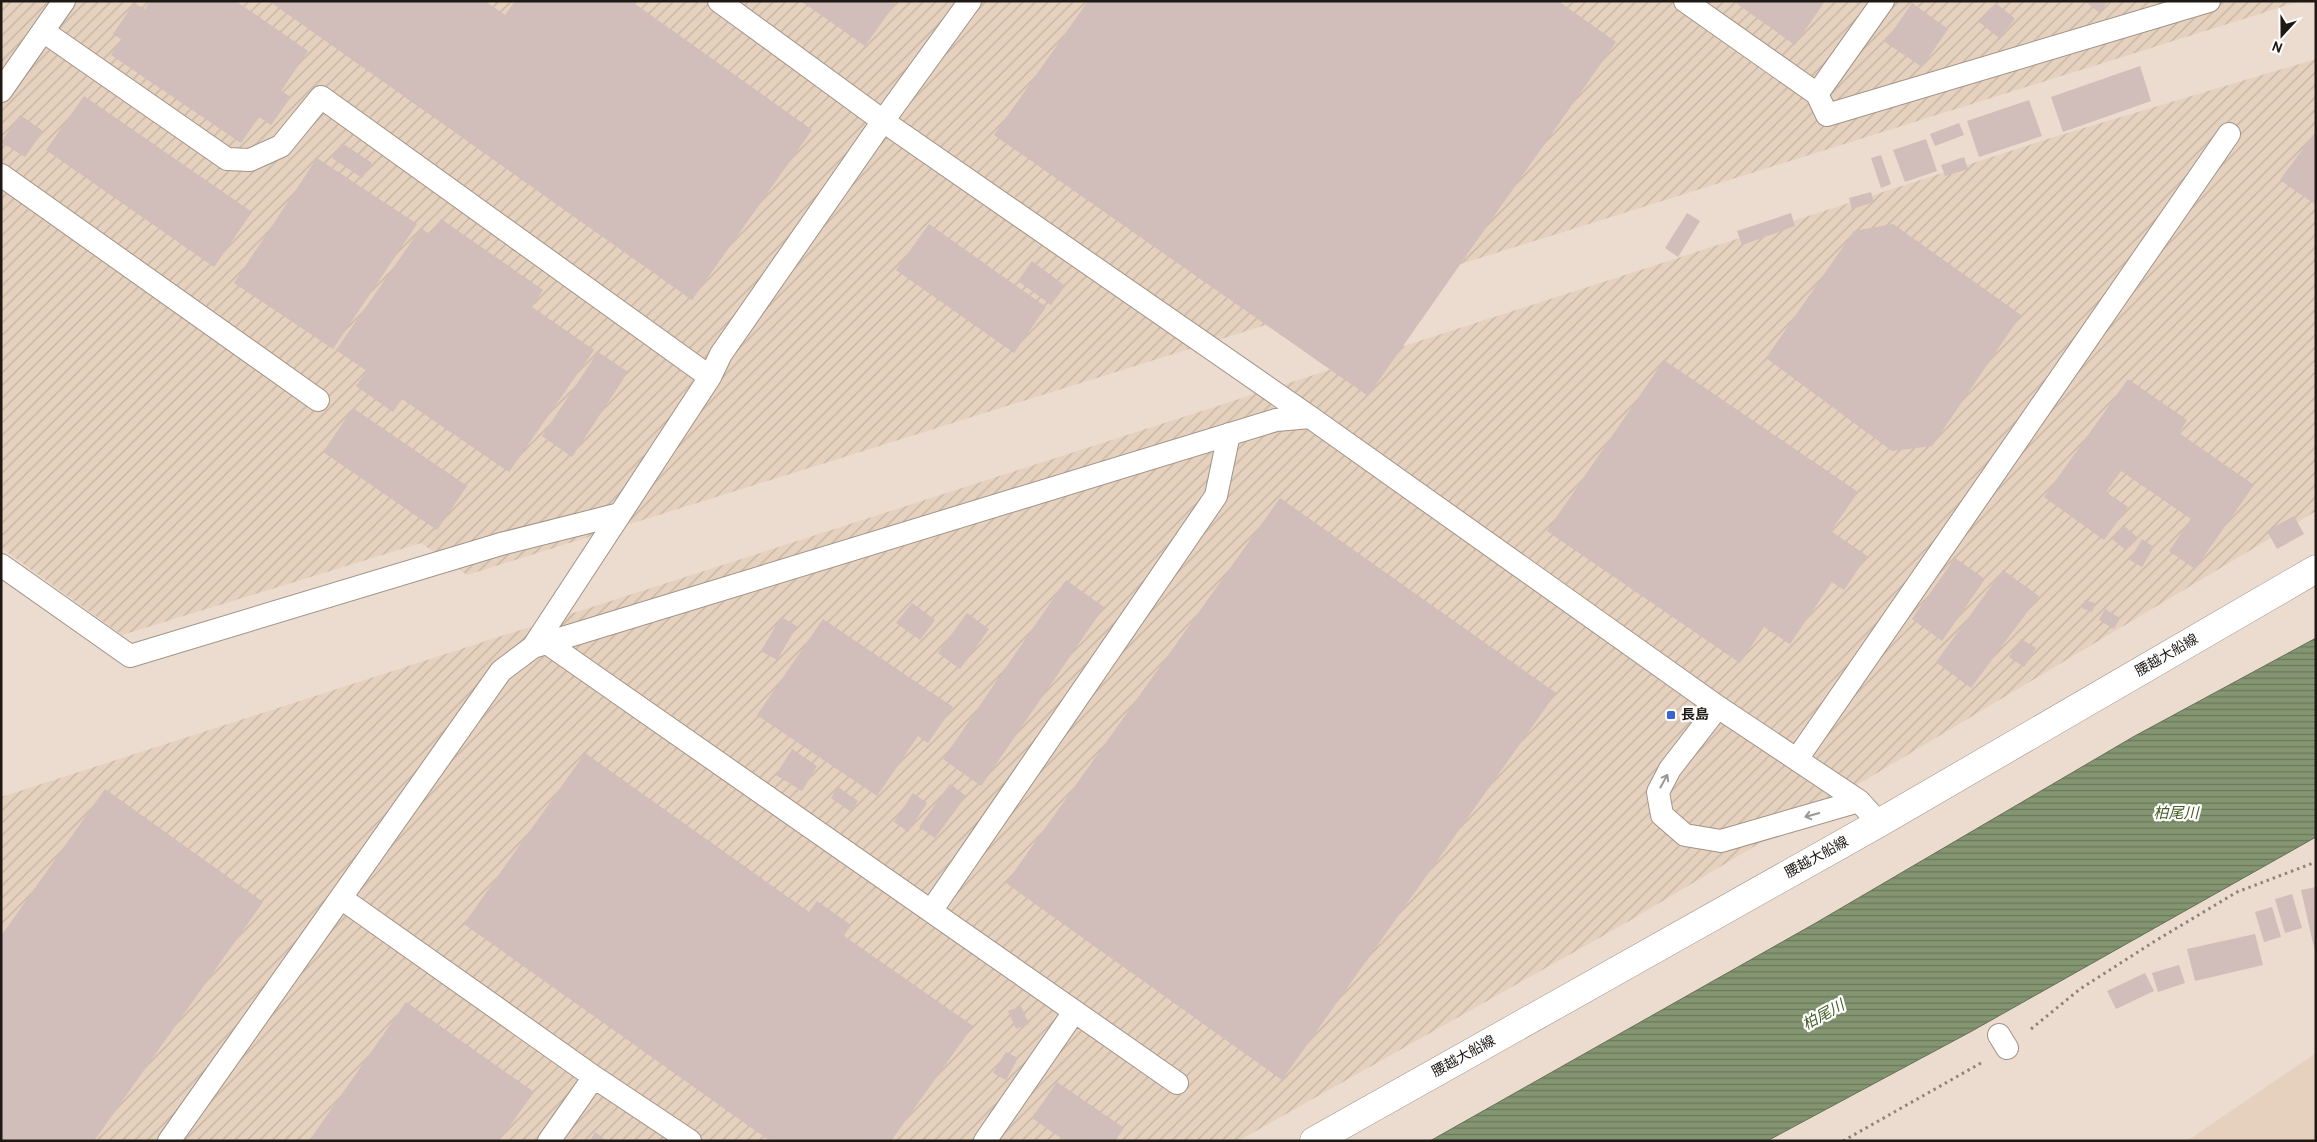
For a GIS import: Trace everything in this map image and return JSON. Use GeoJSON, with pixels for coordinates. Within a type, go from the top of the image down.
{"type":"FeatureCollection","features":[{"type":"Feature","properties":{"kind":"main road","name":"腰越大船線"},"geometry":{"type":"LineString","coordinates":[[1314,1141],[1879,823],[2316,569]]}},
{"type":"Feature","properties":{"kind":"lane"},"geometry":{"type":"LineString","coordinates":[[1,91],[64,1]]}},
{"type":"Feature","properties":{"kind":"lane"},"geometry":{"type":"LineString","coordinates":[[720,1],[883,121],[1310,417],[1718,707],[1859,801],[1879,823]]}},
{"type":"Feature","properties":{"kind":"lane"},"geometry":{"type":"LineString","coordinates":[[540,645],[620,514],[710,377],[722,354],[883,121],[970,1]]}},
{"type":"Feature","properties":{"kind":"lane"},"geometry":{"type":"LineString","coordinates":[[1685,1],[1817,94],[1827,115],[2209,1]]}},
{"type":"Feature","properties":{"kind":"lane"},"geometry":{"type":"LineString","coordinates":[[1817,94],[1883,1]]}},
{"type":"Feature","properties":{"kind":"lane"},"geometry":{"type":"LineString","coordinates":[[43,31],[227,160],[250,160],[281,146],[321,97],[710,377]]}},
{"type":"Feature","properties":{"kind":"lane"},"geometry":{"type":"LineString","coordinates":[[1797,760],[2230,134]]}},
{"type":"Feature","properties":{"kind":"lane"},"geometry":{"type":"LineString","coordinates":[[1,175],[318,400]]}},
{"type":"Feature","properties":{"kind":"lane"},"geometry":{"type":"LineString","coordinates":[[168,1141],[502,671],[540,645],[1276,420],[1310,417]]}},
{"type":"Feature","properties":{"kind":"lane"},"geometry":{"type":"LineString","coordinates":[[931,911],[1216,496],[1229,434]]}},
{"type":"Feature","properties":{"kind":"lane"},"geometry":{"type":"LineString","coordinates":[[1,565],[130,656],[501,544],[620,514]]}},
{"type":"Feature","properties":{"kind":"lane"},"geometry":{"type":"LineString","coordinates":[[540,645],[931,911],[1177,1083]]}},
{"type":"Feature","properties":{"kind":"lane"},"geometry":{"type":"LineString","coordinates":[[1718,707],[1670,769],[1658,792],[1662,815],[1684,835],[1721,840],[1859,801]]}},
{"type":"Feature","properties":{"kind":"lane"},"geometry":{"type":"LineString","coordinates":[[341,898],[594,1077],[690,1141]]}},
{"type":"Feature","properties":{"kind":"lane"},"geometry":{"type":"LineString","coordinates":[[985,1141],[1074,1012]]}},
{"type":"Feature","properties":{"kind":"lane"},"geometry":{"type":"LineString","coordinates":[[548,1141],[594,1077]]}},
{"type":"Feature","properties":{"kind":"path"},"geometry":{"type":"LineString","coordinates":[[1843,1141],[2003,1042],[2154,941],[2237,892],[2316,862]]}},
{"type":"Feature","properties":{"kind":"shaded area"},"geometry":{"type":"Polygon","coordinates":[[[1,1],[2301,1],[467,575],[421,543],[122,635],[1,548],[1,1]]]}},
{"type":"Feature","properties":{"kind":"shaded area"},"geometry":{"type":"Polygon","coordinates":[[[2316,59],[2316,511],[1624,924],[1238,1141],[1,1141],[1,797],[2054,137],[2316,59]]]}},
{"type":"Feature","properties":{"kind":"shaded area"},"geometry":{"type":"Polygon","coordinates":[[[2316,1053],[2316,1141],[2187,1141],[2316,1053]]]}},
{"type":"Feature","properties":{"kind":"water","name":"柏尾川"},"geometry":{"type":"Polygon","coordinates":[[[2316,638],[2316,837],[1972,1031],[1767,1141],[1430,1141],[1814,924],[2133,737],[2316,638]]]}},
{"type":"Feature","properties":{"kind":"building"},"geometry":{"type":"Polygon","coordinates":[[[150,1],[236,1],[308,51],[281,91],[291,97],[271,125],[259,117],[241,143],[111,55],[121,39],[113,34],[134,3],[145,9],[150,1]]]}},
{"type":"Feature","properties":{"kind":"building"},"geometry":{"type":"Polygon","coordinates":[[[269,1],[485,1],[505,15],[515,1],[631,1],[812,130],[692,300],[269,1]]]}},
{"type":"Feature","properties":{"kind":"building"},"geometry":{"type":"Polygon","coordinates":[[[801,1],[897,1],[865,46],[801,1]]]}},
{"type":"Feature","properties":{"kind":"building"},"geometry":{"type":"Polygon","coordinates":[[[1088,1],[1558,1],[1616,42],[1368,396],[994,135],[1088,1]]]}},
{"type":"Feature","properties":{"kind":"building"},"geometry":{"type":"Polygon","coordinates":[[[1733,1],[1825,1],[1795,45],[1733,1]]]}},
{"type":"Feature","properties":{"kind":"building"},"geometry":{"type":"Polygon","coordinates":[[[2084,1],[2108,1],[2100,13],[2084,1]]]}},
{"type":"Feature","properties":{"kind":"building"},"geometry":{"type":"Polygon","coordinates":[[[1912,3],[1948,29],[1922,67],[1885,42],[1912,3]]]}},
{"type":"Feature","properties":{"kind":"building"},"geometry":{"type":"Polygon","coordinates":[[[1996,3],[2015,19],[1999,38],[1979,22],[1996,3]]]}},
{"type":"Feature","properties":{"kind":"building"},"geometry":{"type":"Polygon","coordinates":[[[2140,66],[2151,101],[2063,132],[2051,97],[2140,66]]]}},
{"type":"Feature","properties":{"kind":"building"},"geometry":{"type":"Polygon","coordinates":[[[84,96],[252,212],[214,267],[46,150],[84,96]]]}},
{"type":"Feature","properties":{"kind":"building"},"geometry":{"type":"Polygon","coordinates":[[[2029,100],[2042,136],[1979,157],[1967,121],[2029,100]]]}},
{"type":"Feature","properties":{"kind":"building"},"geometry":{"type":"Polygon","coordinates":[[[20,115],[43,131],[25,157],[1,142],[20,115]]]}},
{"type":"Feature","properties":{"kind":"building"},"geometry":{"type":"Polygon","coordinates":[[[1959,123],[1964,135],[1935,146],[1930,134],[1959,123]]]}},
{"type":"Feature","properties":{"kind":"building"},"geometry":{"type":"Polygon","coordinates":[[[2316,131],[2316,205],[2280,180],[2316,131]]]}},
{"type":"Feature","properties":{"kind":"building"},"geometry":{"type":"Polygon","coordinates":[[[1926,139],[1937,171],[1905,182],[1893,150],[1926,139]]]}},
{"type":"Feature","properties":{"kind":"building"},"geometry":{"type":"Polygon","coordinates":[[[342,143],[372,163],[362,178],[332,158],[342,143]]]}},
{"type":"Feature","properties":{"kind":"building"},"geometry":{"type":"Polygon","coordinates":[[[1881,155],[1891,184],[1881,188],[1871,158],[1881,155]]]}},
{"type":"Feature","properties":{"kind":"building"},"geometry":{"type":"Polygon","coordinates":[[[1964,157],[1968,169],[1945,176],[1941,165],[1964,157]]]}},
{"type":"Feature","properties":{"kind":"building"},"geometry":{"type":"Polygon","coordinates":[[[317,158],[417,224],[333,349],[234,283],[317,158]]]}},
{"type":"Feature","properties":{"kind":"building"},"geometry":{"type":"Polygon","coordinates":[[[1871,192],[1874,202],[1852,209],[1849,198],[1871,192]]]}},
{"type":"Feature","properties":{"kind":"building"},"geometry":{"type":"Polygon","coordinates":[[[1687,213],[1700,221],[1678,257],[1665,248],[1687,213]]]}},
{"type":"Feature","properties":{"kind":"building"},"geometry":{"type":"Polygon","coordinates":[[[1791,213],[1795,226],[1742,245],[1737,231],[1791,213]]]}},
{"type":"Feature","properties":{"kind":"building"},"geometry":{"type":"Polygon","coordinates":[[[441,219],[543,290],[532,307],[594,350],[509,472],[402,399],[393,412],[356,386],[367,371],[336,350],[421,228],[430,235],[441,219]]]}},
{"type":"Feature","properties":{"kind":"building"},"geometry":{"type":"Polygon","coordinates":[[[929,224],[1046,307],[1014,353],[896,270],[929,224]]]}},
{"type":"Feature","properties":{"kind":"building"},"geometry":{"type":"Polygon","coordinates":[[[1893,224],[2021,315],[1932,446],[1892,451],[1766,358],[1854,231],[1893,224]]]}},
{"type":"Feature","properties":{"kind":"building"},"geometry":{"type":"Polygon","coordinates":[[[1032,261],[1065,286],[1051,305],[1018,281],[1032,261]]]}},
{"type":"Feature","properties":{"kind":"building"},"geometry":{"type":"Polygon","coordinates":[[[598,352],[628,372],[572,457],[542,436],[598,352]]]}},
{"type":"Feature","properties":{"kind":"building"},"geometry":{"type":"Polygon","coordinates":[[[1664,360],[1858,492],[1831,531],[1867,556],[1844,590],[1832,582],[1790,644],[1764,627],[1740,663],[1547,531],[1664,360]]]}},
{"type":"Feature","properties":{"kind":"building"},"geometry":{"type":"Polygon","coordinates":[[[2128,379],[2187,420],[2179,433],[2254,485],[2195,569],[2169,551],[2191,519],[2121,471],[2106,492],[2128,507],[2104,540],[2044,497],[2128,379]]]}},
{"type":"Feature","properties":{"kind":"building"},"geometry":{"type":"Polygon","coordinates":[[[353,408],[467,486],[437,530],[323,452],[353,408]]]}},
{"type":"Feature","properties":{"kind":"building"},"geometry":{"type":"Polygon","coordinates":[[[1280,498],[1556,693],[1282,1080],[1006,883],[1280,498]]]}},
{"type":"Feature","properties":{"kind":"building"},"geometry":{"type":"Polygon","coordinates":[[[2294,516],[2304,534],[2277,549],[2267,531],[2294,516]]]}},
{"type":"Feature","properties":{"kind":"building"},"geometry":{"type":"Polygon","coordinates":[[[2123,525],[2137,537],[2126,550],[2112,539],[2123,525]]]}},
{"type":"Feature","properties":{"kind":"building"},"geometry":{"type":"Polygon","coordinates":[[[2142,539],[2154,547],[2142,567],[2130,560],[2142,539]]]}},
{"type":"Feature","properties":{"kind":"building"},"geometry":{"type":"Polygon","coordinates":[[[1955,558],[1985,579],[1942,641],[1912,619],[1955,558]]]}},
{"type":"Feature","properties":{"kind":"building"},"geometry":{"type":"Polygon","coordinates":[[[2003,570],[2039,596],[1971,688],[1936,662],[2003,570]]]}},
{"type":"Feature","properties":{"kind":"building"},"geometry":{"type":"Polygon","coordinates":[[[1066,580],[1104,607],[981,786],[943,759],[1066,580]]]}},
{"type":"Feature","properties":{"kind":"building"},"geometry":{"type":"Polygon","coordinates":[[[2085,600],[2095,603],[2092,612],[2082,608],[2085,600]]]}},
{"type":"Feature","properties":{"kind":"building"},"geometry":{"type":"Polygon","coordinates":[[[912,603],[935,620],[920,640],[896,623],[912,603]]]}},
{"type":"Feature","properties":{"kind":"building"},"geometry":{"type":"Polygon","coordinates":[[[2105,609],[2120,618],[2114,629],[2099,620],[2105,609]]]}},
{"type":"Feature","properties":{"kind":"building"},"geometry":{"type":"Polygon","coordinates":[[[967,613],[989,629],[960,669],[938,653],[967,613]]]}},
{"type":"Feature","properties":{"kind":"building"},"geometry":{"type":"Polygon","coordinates":[[[781,617],[797,626],[777,660],[761,651],[781,617]]]}},
{"type":"Feature","properties":{"kind":"building"},"geometry":{"type":"Polygon","coordinates":[[[823,619],[953,707],[928,743],[918,736],[877,796],[757,715],[823,619]]]}},
{"type":"Feature","properties":{"kind":"building"},"geometry":{"type":"Polygon","coordinates":[[[2021,639],[2036,648],[2024,667],[2009,657],[2021,639]]]}},
{"type":"Feature","properties":{"kind":"building"},"geometry":{"type":"Polygon","coordinates":[[[792,749],[817,766],[802,791],[776,775],[792,749]]]}},
{"type":"Feature","properties":{"kind":"building"},"geometry":{"type":"Polygon","coordinates":[[[585,753],[809,912],[817,901],[851,925],[844,936],[973,1026],[891,1141],[770,1141],[464,924],[585,753]]]}},
{"type":"Feature","properties":{"kind":"building"},"geometry":{"type":"Polygon","coordinates":[[[950,784],[966,796],[935,838],[919,827],[950,784]]]}},
{"type":"Feature","properties":{"kind":"building"},"geometry":{"type":"Polygon","coordinates":[[[838,787],[858,801],[851,812],[831,798],[838,787]]]}},
{"type":"Feature","properties":{"kind":"building"},"geometry":{"type":"Polygon","coordinates":[[[105,789],[263,902],[94,1141],[1,1141],[1,936],[105,789]]]}},
{"type":"Feature","properties":{"kind":"building"},"geometry":{"type":"Polygon","coordinates":[[[913,793],[927,803],[908,832],[894,822],[913,793]]]}},
{"type":"Feature","properties":{"kind":"building"},"geometry":{"type":"Polygon","coordinates":[[[2316,887],[2316,952],[2315,952],[2301,890],[2316,887]]]}},
{"type":"Feature","properties":{"kind":"building"},"geometry":{"type":"Polygon","coordinates":[[[2292,894],[2302,928],[2285,933],[2275,899],[2292,894]]]}},
{"type":"Feature","properties":{"kind":"building"},"geometry":{"type":"Polygon","coordinates":[[[2272,907],[2281,937],[2264,942],[2255,912],[2272,907]]]}},
{"type":"Feature","properties":{"kind":"building"},"geometry":{"type":"Polygon","coordinates":[[[2255,934],[2263,965],[2195,981],[2187,949],[2255,934]]]}},
{"type":"Feature","properties":{"kind":"building"},"geometry":{"type":"Polygon","coordinates":[[[2179,965],[2185,983],[2158,992],[2152,973],[2179,965]]]}},
{"type":"Feature","properties":{"kind":"building"},"geometry":{"type":"Polygon","coordinates":[[[2145,973],[2154,991],[2116,1009],[2107,991],[2145,973]]]}},
{"type":"Feature","properties":{"kind":"building"},"geometry":{"type":"Polygon","coordinates":[[[406,1002],[534,1092],[499,1141],[309,1141],[406,1002]]]}},
{"type":"Feature","properties":{"kind":"building"},"geometry":{"type":"Polygon","coordinates":[[[1021,1006],[1029,1024],[1016,1029],[1008,1011],[1021,1006]]]}},
{"type":"Feature","properties":{"kind":"building"},"geometry":{"type":"Polygon","coordinates":[[[1006,1052],[1018,1058],[1006,1080],[993,1073],[1006,1052]]]}},
{"type":"Feature","properties":{"kind":"building"},"geometry":{"type":"Polygon","coordinates":[[[1057,1082],[1124,1128],[1115,1141],[1065,1141],[1032,1118],[1057,1082]]]}},
{"type":"Feature","properties":{"kind":"building"},"geometry":{"type":"Polygon","coordinates":[[[595,1132],[607,1141],[590,1141],[595,1132]]]}},
{"type":"Feature","properties":{"kind":"place","name":"長島"},"geometry":{"type":"Point","coordinates":[1671,715]}}]}
